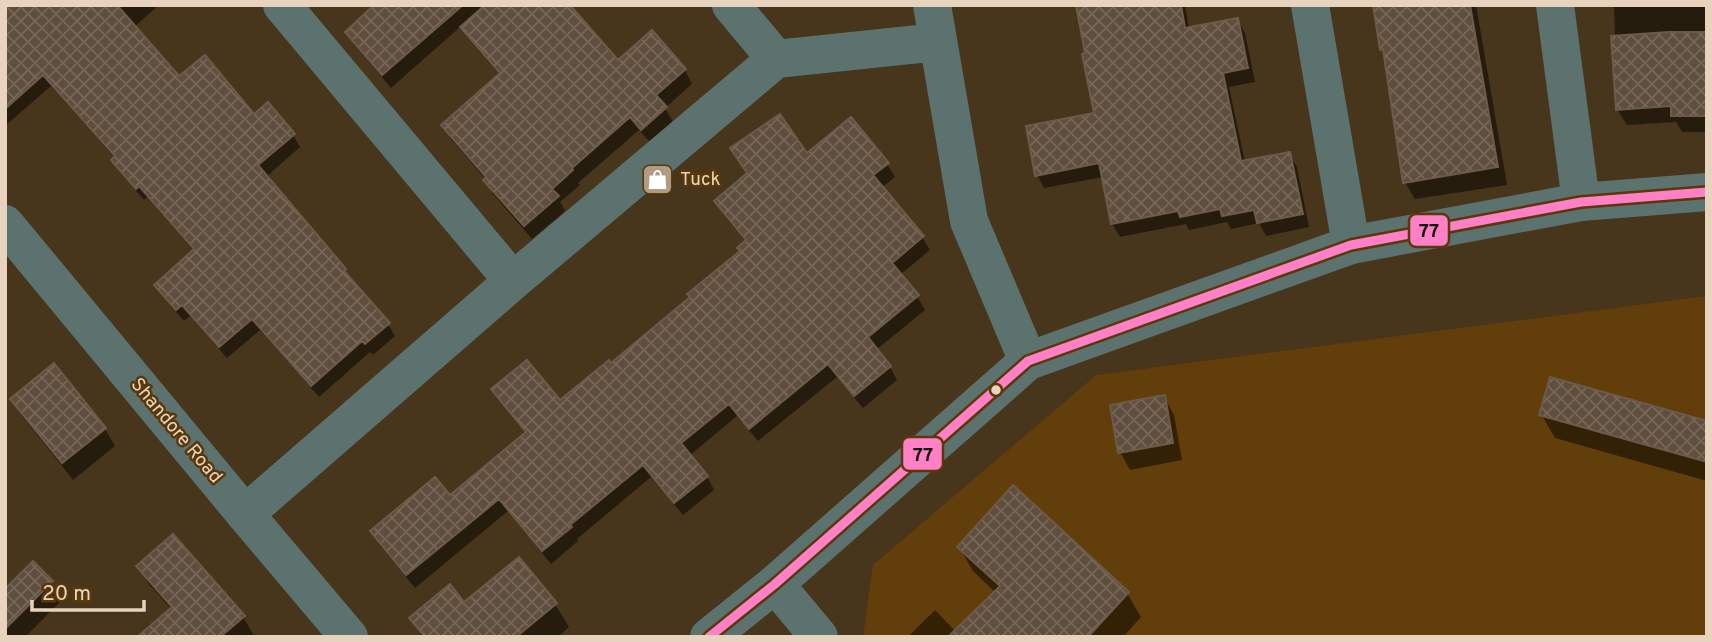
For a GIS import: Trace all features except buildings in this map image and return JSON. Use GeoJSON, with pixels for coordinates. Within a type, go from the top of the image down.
{"type":"FeatureCollection","features":[{"type":"Feature","properties":{"kind":"street"},"geometry":{"type":"LineString","coordinates":[[282,5],[513,281]]}},
{"type":"Feature","properties":{"kind":"street"},"geometry":{"type":"LineString","coordinates":[[731,5],[776,59]]}},
{"type":"Feature","properties":{"kind":"street"},"geometry":{"type":"LineString","coordinates":[[1310,5],[1351,245]]}},
{"type":"Feature","properties":{"kind":"street"},"geometry":{"type":"LineString","coordinates":[[1555,5],[1581,202]]}},
{"type":"Feature","properties":{"kind":"street"},"geometry":{"type":"LineString","coordinates":[[245,514],[513,281],[776,59],[935,24],[968,220],[1028,361]]}},
{"type":"Feature","properties":{"kind":"street"},"geometry":{"type":"LineString","coordinates":[[709,637],[775,584],[1028,361],[1351,245],[1581,202],[1707,192]]}},
{"type":"Feature","properties":{"kind":"street","name":"Shandore Road"},"geometry":{"type":"LineString","coordinates":[[5,224],[349,637]]}},
{"type":"Feature","properties":{"kind":"street"},"geometry":{"type":"LineString","coordinates":[[775,584],[819,637]]}},
{"type":"Feature","properties":{"kind":"shaded area"},"geometry":{"type":"Polygon","coordinates":[[[1707,296],[1707,637],[863,637],[873,565],[1096,375],[1707,296]]]}},
{"type":"Feature","properties":{"kind":"transit line","name":"77"},"geometry":{"type":"LineString","coordinates":[[709,637],[775,584],[1028,361],[1351,245],[1581,202],[1707,192]]}},
{"type":"Feature","properties":{"kind":"place","name":"Tuck"},"geometry":{"type":"Point","coordinates":[657,180]}}]}
